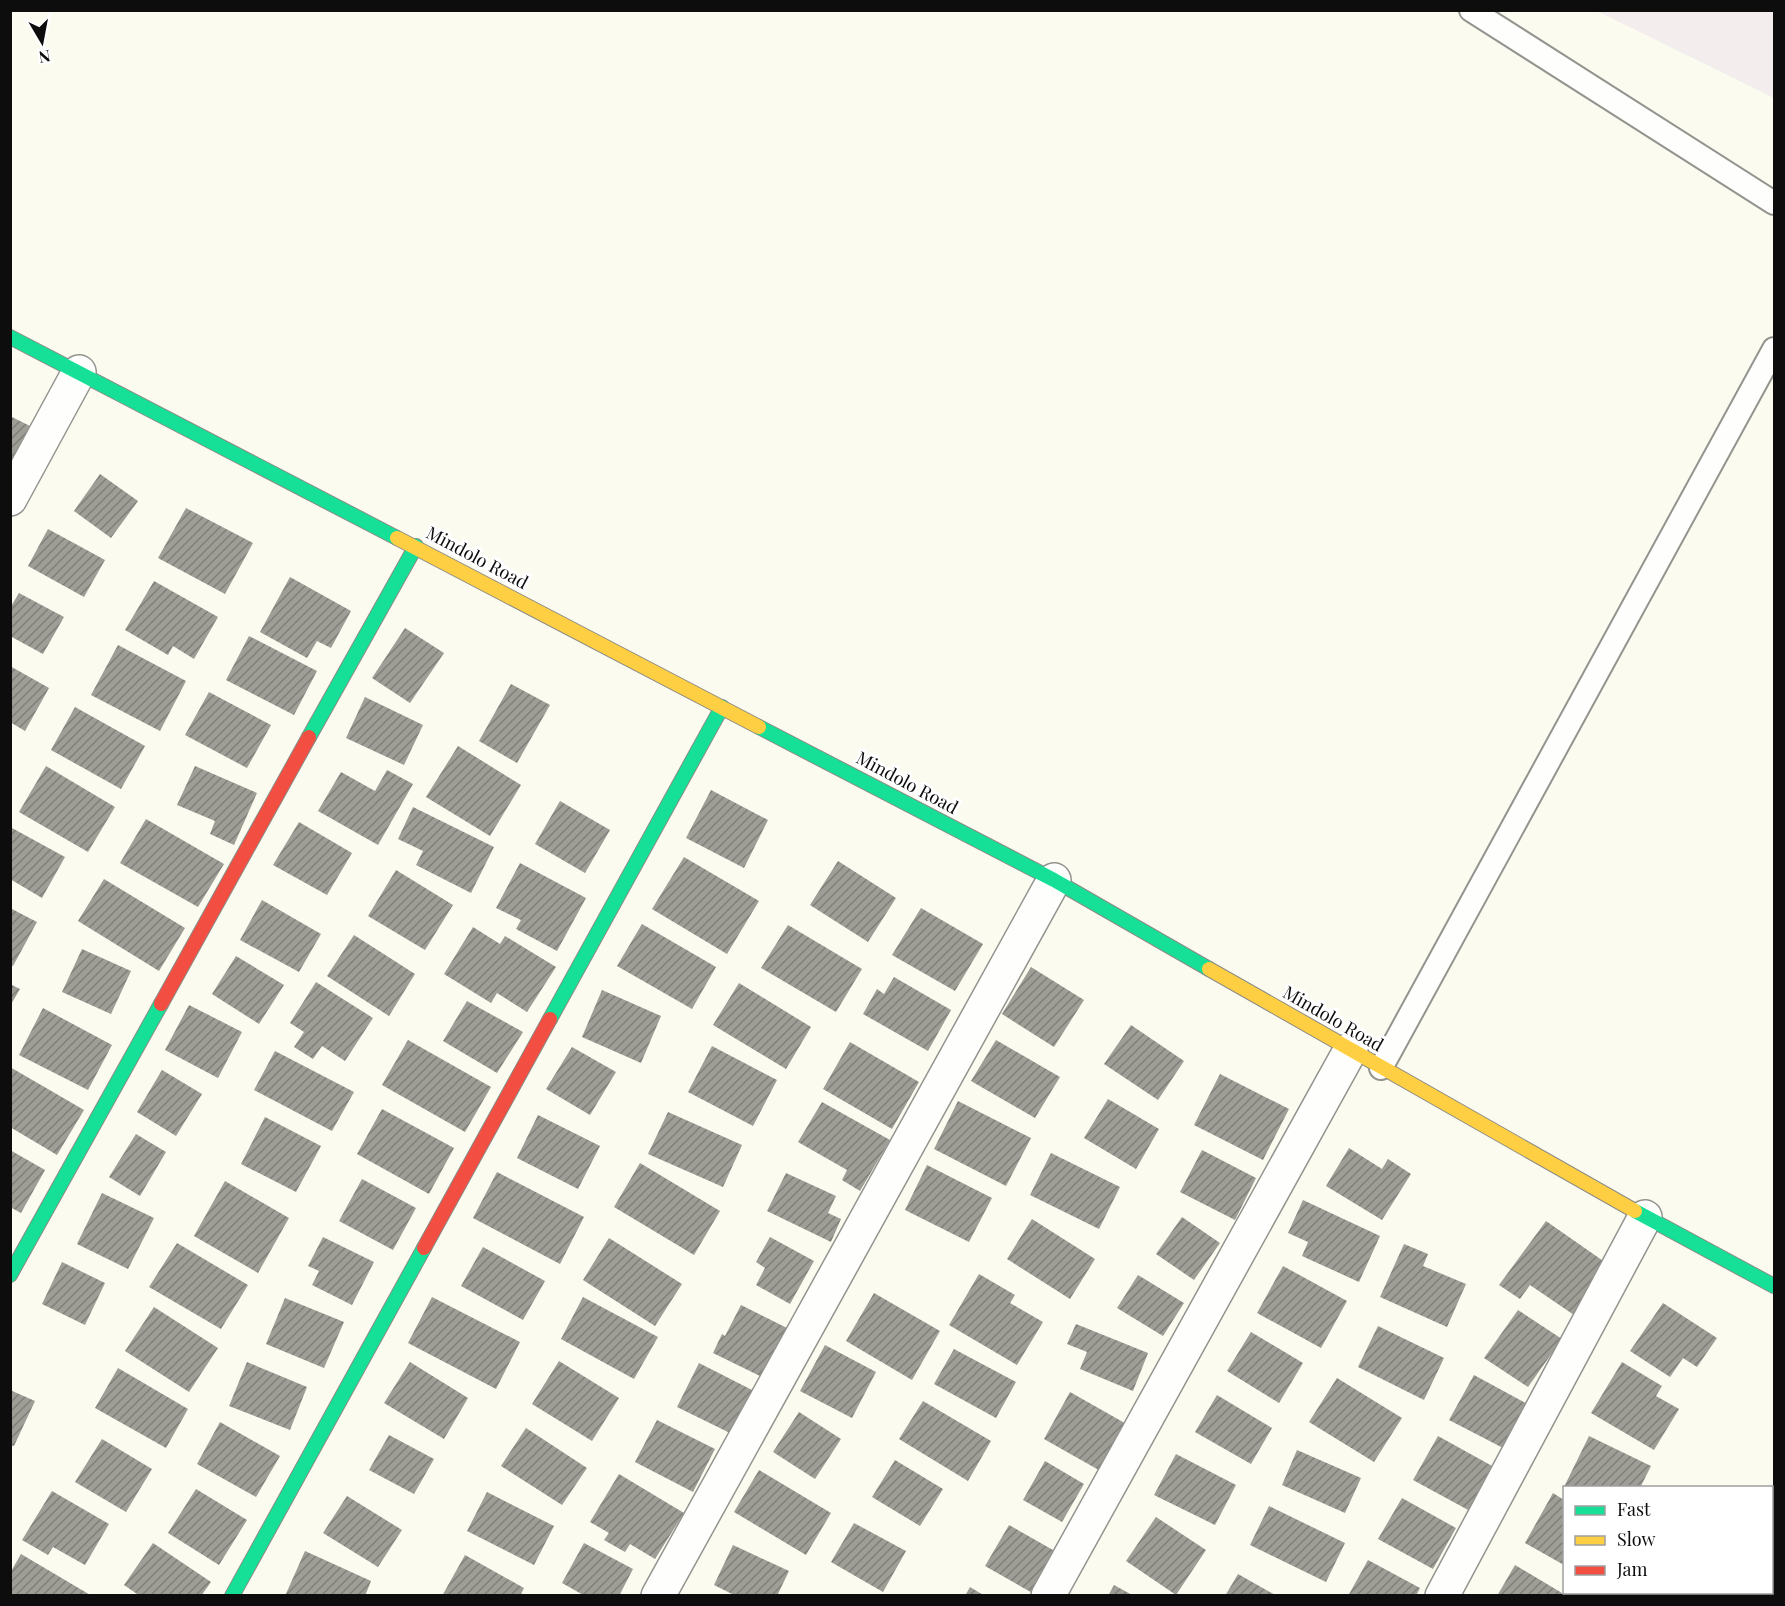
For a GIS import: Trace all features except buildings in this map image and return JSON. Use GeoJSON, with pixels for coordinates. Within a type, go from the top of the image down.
{"type":"FeatureCollection","features":[{"type":"Feature","properties":{"kind":"street","name":"Mindolo Road"},"geometry":{"type":"LineString","coordinates":[[10,337],[416,546],[1054,880],[1645,1217],[1774,1286]]}},
{"type":"Feature","properties":{"kind":"street"},"geometry":{"type":"LineString","coordinates":[[10,500],[79,372]]}},
{"type":"Feature","properties":{"kind":"street"},"geometry":{"type":"LineString","coordinates":[[10,1275],[416,546]]}},
{"type":"Feature","properties":{"kind":"street"},"geometry":{"type":"LineString","coordinates":[[232,1596],[722,707]]}},
{"type":"Feature","properties":{"kind":"street"},"geometry":{"type":"LineString","coordinates":[[658,1596],[1054,880]]}},
{"type":"Feature","properties":{"kind":"street"},"geometry":{"type":"LineString","coordinates":[[1048,1596],[1351,1049]]}},
{"type":"Feature","properties":{"kind":"street"},"geometry":{"type":"LineString","coordinates":[[1442,1596],[1645,1217]]}},
{"type":"Feature","properties":{"kind":"lane"},"geometry":{"type":"LineString","coordinates":[[1471,10],[1774,203]]}},
{"type":"Feature","properties":{"kind":"lane"},"geometry":{"type":"LineString","coordinates":[[1381,1068],[1774,349]]}},
{"type":"Feature","properties":{"kind":"shaded area"},"geometry":{"type":"Polygon","coordinates":[[[1597,11],[1774,11],[1774,98],[1597,11]]]}},
{"type":"Feature","properties":{"kind":"traffic: fast"},"geometry":{"type":"LineString","coordinates":[[10,337],[397,538]]}},
{"type":"Feature","properties":{"kind":"traffic: fast"},"geometry":{"type":"LineString","coordinates":[[309,737],[416,546]]}},
{"type":"Feature","properties":{"kind":"traffic: fast"},"geometry":{"type":"LineString","coordinates":[[550,1019],[722,707]]}},
{"type":"Feature","properties":{"kind":"traffic: fast"},"geometry":{"type":"LineString","coordinates":[[759,727],[1054,880],[1209,969]]}},
{"type":"Feature","properties":{"kind":"traffic: fast"},"geometry":{"type":"LineString","coordinates":[[10,1275],[161,1004]]}},
{"type":"Feature","properties":{"kind":"traffic: fast"},"geometry":{"type":"LineString","coordinates":[[1635,1211],[1774,1286]]}},
{"type":"Feature","properties":{"kind":"traffic: fast"},"geometry":{"type":"LineString","coordinates":[[232,1596],[424,1248]]}},
{"type":"Feature","properties":{"kind":"traffic: slow"},"geometry":{"type":"LineString","coordinates":[[397,538],[759,727]]}},
{"type":"Feature","properties":{"kind":"traffic: slow"},"geometry":{"type":"LineString","coordinates":[[1209,969],[1635,1211]]}},
{"type":"Feature","properties":{"kind":"traffic: jam"},"geometry":{"type":"LineString","coordinates":[[161,1004],[309,737]]}},
{"type":"Feature","properties":{"kind":"traffic: jam"},"geometry":{"type":"LineString","coordinates":[[424,1248],[550,1019]]}}]}
